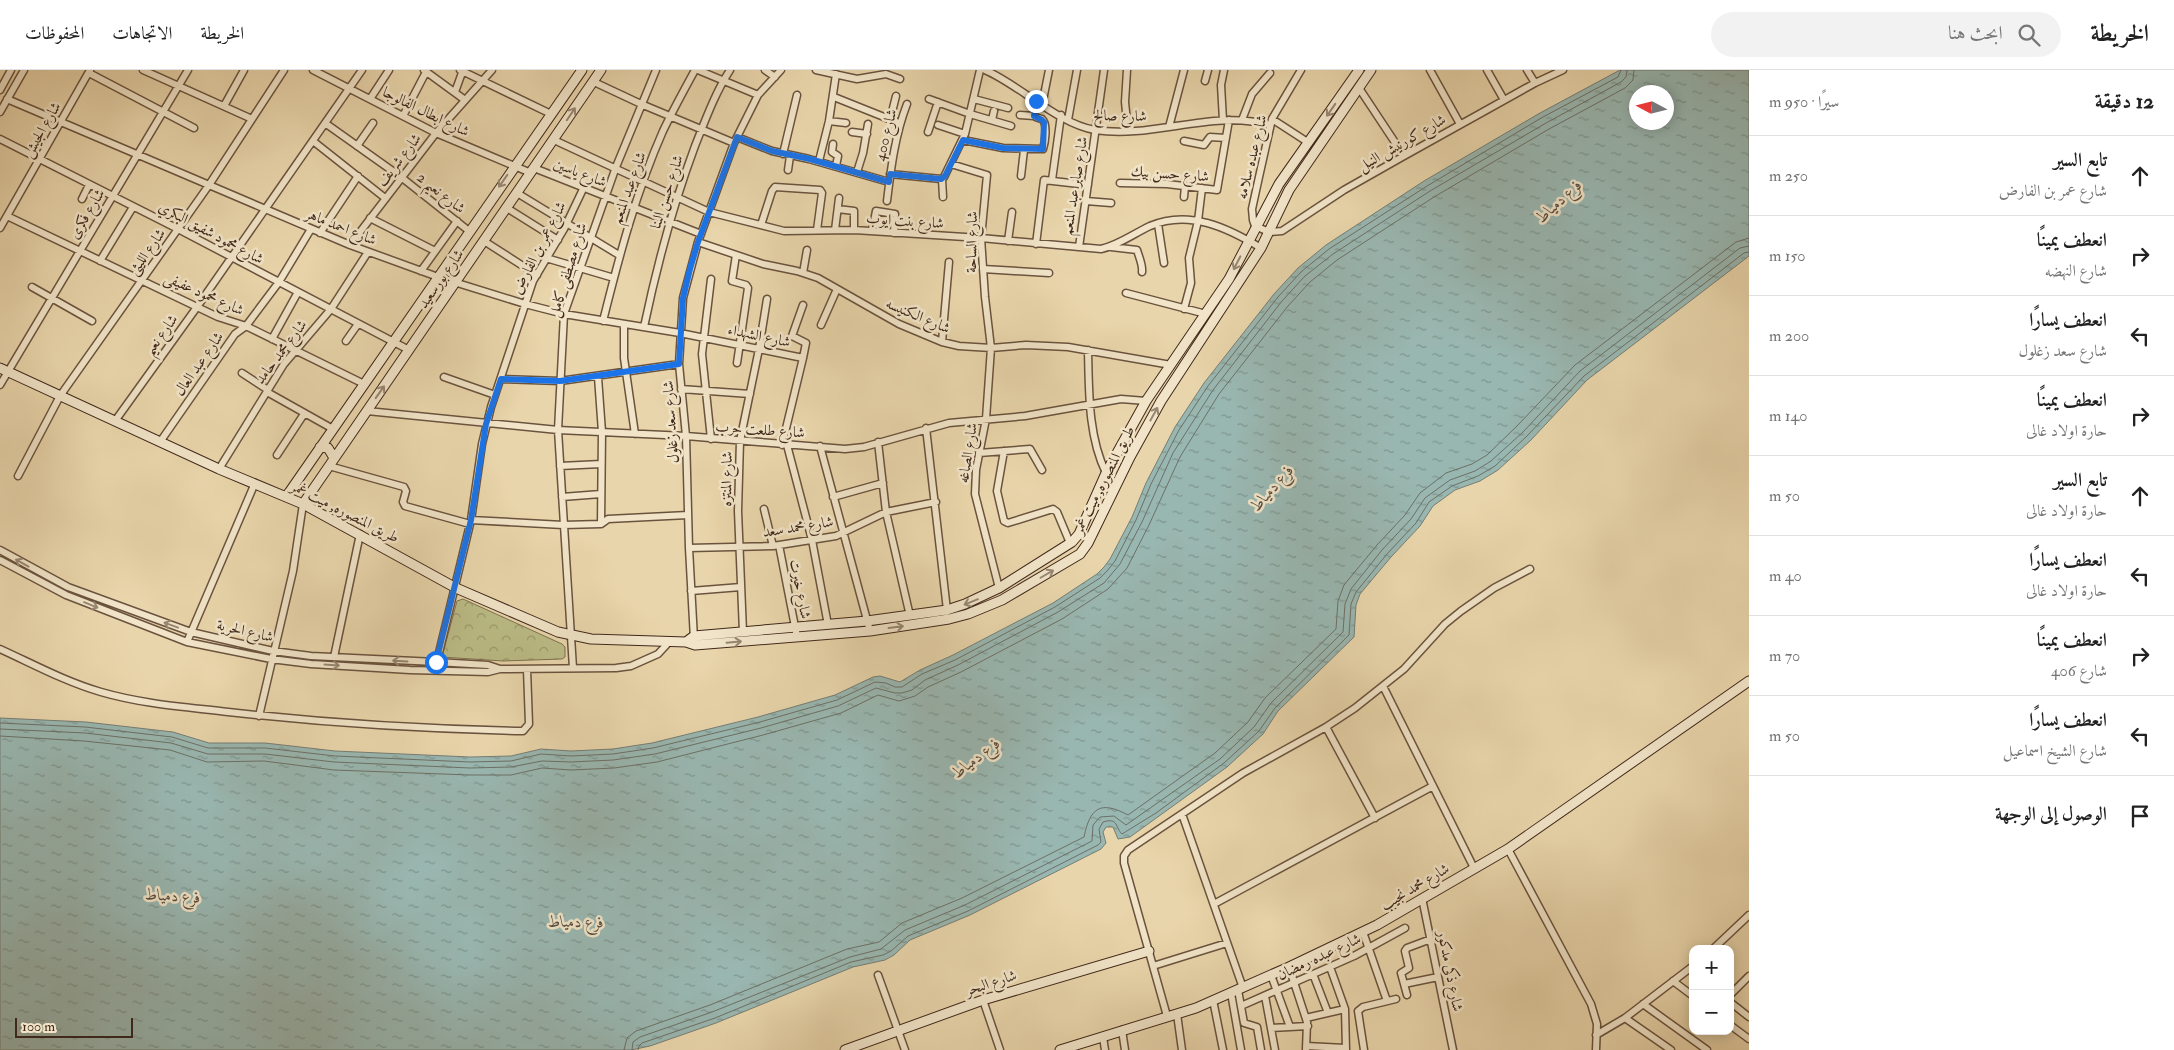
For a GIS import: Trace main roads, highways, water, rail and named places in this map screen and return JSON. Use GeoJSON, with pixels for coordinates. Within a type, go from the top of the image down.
{"type":"FeatureCollection","features":[{"type":"Feature","properties":{"kind":"main road","name":"شارع بورسعيد"},"geometry":{"type":"LineString","coordinates":[[286,497],[582,70]]}},
{"type":"Feature","properties":{"kind":"main road","name":"شارع بورسعيد"},"geometry":{"type":"LineString","coordinates":[[303,504],[601,70]]}},
{"type":"Feature","properties":{"kind":"main road","name":"طريق المنصوره, ميت غمر"},"geometry":{"type":"LineString","coordinates":[[692,641],[743,632],[796,632],[828,625],[868,626],[947,610],[999,588],[1070,543],[1079,534],[1106,474],[1146,401],[1229,279],[1279,184],[1359,70]]}},
{"type":"Feature","properties":{"kind":"main road","name":"طريق المنصوره, ميت غمر"},"geometry":{"type":"LineString","coordinates":[[4,369],[219,469],[303,504],[456,588],[572,637],[692,641],[937,622],[968,614],[1002,600],[1080,554],[1091,538],[1130,457],[1161,401],[1261,248],[1289,190],[1372,70]]}},
{"type":"Feature","properties":{"kind":"main road"},"geometry":{"type":"LineString","coordinates":[[333,429],[337,438],[347,439]]}},
{"type":"Feature","properties":{"kind":"main road"},"geometry":{"type":"LineString","coordinates":[[320,447],[328,448],[332,462]]}},
{"type":"Feature","properties":{"kind":"main road","name":"شارع محمد نجيب"},"geometry":{"type":"LineString","coordinates":[[1060,1050],[1177,1014],[1214,1000],[1363,932],[1508,849],[1749,682]]}},
{"type":"Feature","properties":{"kind":"main road","name":"شارع البحر"},"geometry":{"type":"LineString","coordinates":[[845,1050],[983,1000],[1148,951]]}},
{"type":"Feature","properties":{"kind":"water","name":"فرع دمياط"},"geometry":{"type":"Polygon","coordinates":[[[1620,70],[1749,70],[1749,256],[1587,380],[1531,440],[1498,470],[1480,481],[1455,490],[1433,506],[1420,526],[1360,594],[1356,605],[1354,637],[1278,711],[1263,734],[1227,767],[1130,837],[1118,839],[1113,827],[1106,827],[1103,832],[1106,843],[1101,849],[970,915],[910,940],[894,955],[885,960],[853,967],[716,1023],[650,1046],[631,1050],[0,1050],[0,718],[86,722],[173,732],[209,743],[265,743],[335,751],[470,757],[511,756],[541,749],[571,751],[613,749],[652,743],[758,717],[835,695],[873,677],[880,676],[900,682],[1053,603],[1097,574],[1110,559],[1175,427],[1204,383],[1274,294],[1298,268],[1326,245],[1424,181],[1540,113],[1620,70]]]}}]}
